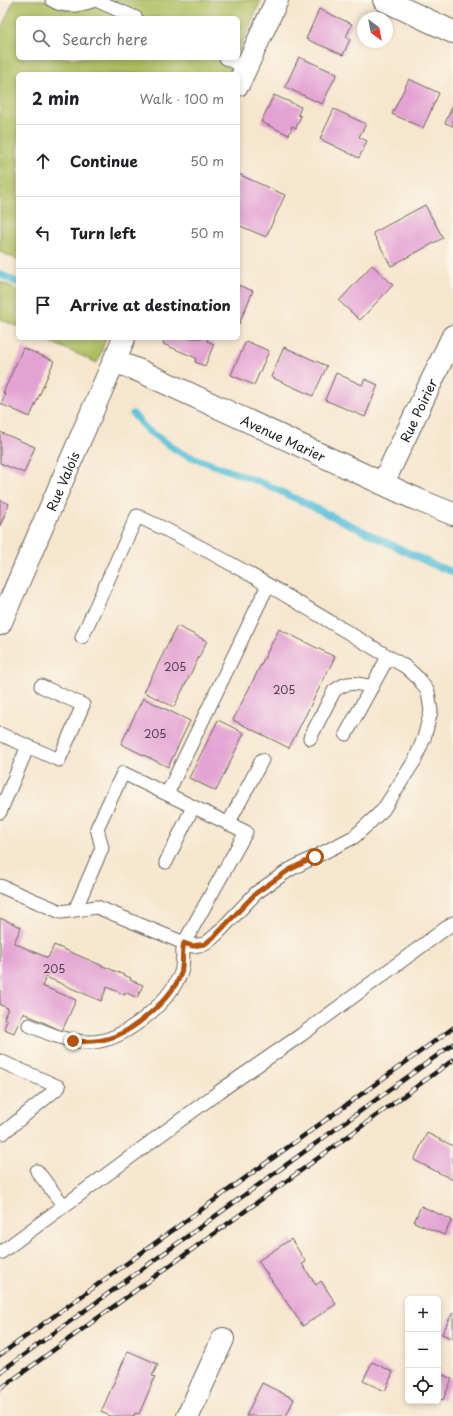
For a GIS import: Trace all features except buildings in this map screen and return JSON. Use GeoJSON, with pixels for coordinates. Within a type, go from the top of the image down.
{"type":"FeatureCollection","features":[{"type":"Feature","properties":{"kind":"street"},"geometry":{"type":"LineString","coordinates":[[242,76],[276,0]]}},
{"type":"Feature","properties":{"kind":"street"},"geometry":{"type":"LineString","coordinates":[[384,0],[453,32]]}},
{"type":"Feature","properties":{"kind":"street","name":"Rue Poirier"},"geometry":{"type":"LineString","coordinates":[[383,483],[453,336]]}},
{"type":"Feature","properties":{"kind":"street","name":"Rue Valois"},"geometry":{"type":"LineString","coordinates":[[0,624],[123,340]]}},
{"type":"Feature","properties":{"kind":"street","name":"Avenue Marier"},"geometry":{"type":"LineString","coordinates":[[114,361],[140,371],[416,499],[453,514]]}},
{"type":"Feature","properties":{"kind":"street"},"geometry":{"type":"LineString","coordinates":[[188,1416],[223,1339]]}},
{"type":"Feature","properties":{"kind":"lane"},"geometry":{"type":"LineString","coordinates":[[52,0],[56,3],[68,5],[80,5],[95,0],[131,16]]}},
{"type":"Feature","properties":{"kind":"lane"},"geometry":{"type":"LineString","coordinates":[[228,60],[238,72]]}},
{"type":"Feature","properties":{"kind":"lane"},"geometry":{"type":"LineString","coordinates":[[1,889],[61,912],[97,907],[192,946],[205,944],[216,935],[256,893],[289,870],[354,837],[383,810],[415,760],[424,738],[431,711],[428,692],[420,679],[406,667],[268,585],[175,533],[136,516],[82,637]]}},
{"type":"Feature","properties":{"kind":"lane"},"geometry":{"type":"LineString","coordinates":[[167,794],[268,585]]}},
{"type":"Feature","properties":{"kind":"lane"},"geometry":{"type":"LineString","coordinates":[[346,734],[388,656]]}},
{"type":"Feature","properties":{"kind":"lane"},"geometry":{"type":"LineString","coordinates":[[310,738],[334,691],[341,685],[360,683],[372,687]]}},
{"type":"Feature","properties":{"kind":"lane"},"geometry":{"type":"LineString","coordinates":[[0,734],[59,760],[83,705],[41,686]]}},
{"type":"Feature","properties":{"kind":"lane"},"geometry":{"type":"LineString","coordinates":[[0,812],[28,746]]}},
{"type":"Feature","properties":{"kind":"lane"},"geometry":{"type":"LineString","coordinates":[[228,824],[262,760]]}},
{"type":"Feature","properties":{"kind":"lane"},"geometry":{"type":"LineString","coordinates":[[29,1025],[59,1038],[73,1041],[92,1042],[113,1037],[133,1026],[153,1011],[170,994],[181,974],[184,960],[182,950],[184,943],[246,832],[123,773],[97,828],[102,848],[75,910]]}},
{"type":"Feature","properties":{"kind":"lane"},"geometry":{"type":"LineString","coordinates":[[166,862],[193,807]]}},
{"type":"Feature","properties":{"kind":"lane"},"geometry":{"type":"LineString","coordinates":[[0,1253],[220,1091],[453,923]]}},
{"type":"Feature","properties":{"kind":"lane"},"geometry":{"type":"LineString","coordinates":[[0,1061],[59,1087],[2,1133],[0,1132]]}},
{"type":"Feature","properties":{"kind":"lane"},"geometry":{"type":"LineString","coordinates":[[37,1171],[64,1206]]}},
{"type":"Feature","properties":{"kind":"green space"},"geometry":{"type":"Polygon","coordinates":[[[14,0],[261,0],[240,48],[240,16],[16,16],[16,60],[235,60],[230,72],[16,72],[16,259],[0,252],[0,31],[14,0]]]}},
{"type":"Feature","properties":{"kind":"green space"},"geometry":{"type":"Polygon","coordinates":[[[0,282],[16,290],[16,326],[0,319],[0,282]]]}},
{"type":"Feature","properties":{"kind":"green space"},"geometry":{"type":"Polygon","coordinates":[[[46,340],[105,340],[97,363],[46,340]]]}},
{"type":"Feature","properties":{"kind":"waterway"},"geometry":{"type":"LineString","coordinates":[[0,274],[16,282]]}},
{"type":"Feature","properties":{"kind":"waterway"},"geometry":{"type":"LineString","coordinates":[[133,414],[147,430],[181,453],[265,484],[434,565],[453,572]]}},
{"type":"Feature","properties":{"kind":"railway"},"geometry":{"type":"LineString","coordinates":[[0,1355],[453,1028]]}},
{"type":"Feature","properties":{"kind":"railway"},"geometry":{"type":"LineString","coordinates":[[0,1372],[453,1044]]}},
{"type":"Feature","properties":{"kind":"railway"},"geometry":{"type":"LineString","coordinates":[[0,1389],[453,1060]]}},
{"type":"Feature","properties":{"kind":"route"},"geometry":{"type":"LineString","coordinates":[[73,1041],[92,1042],[113,1037],[133,1026],[153,1011],[170,994],[181,974],[184,960],[182,950],[184,943],[192,946],[205,944],[216,935],[256,893],[289,870],[315,857]]}}]}
